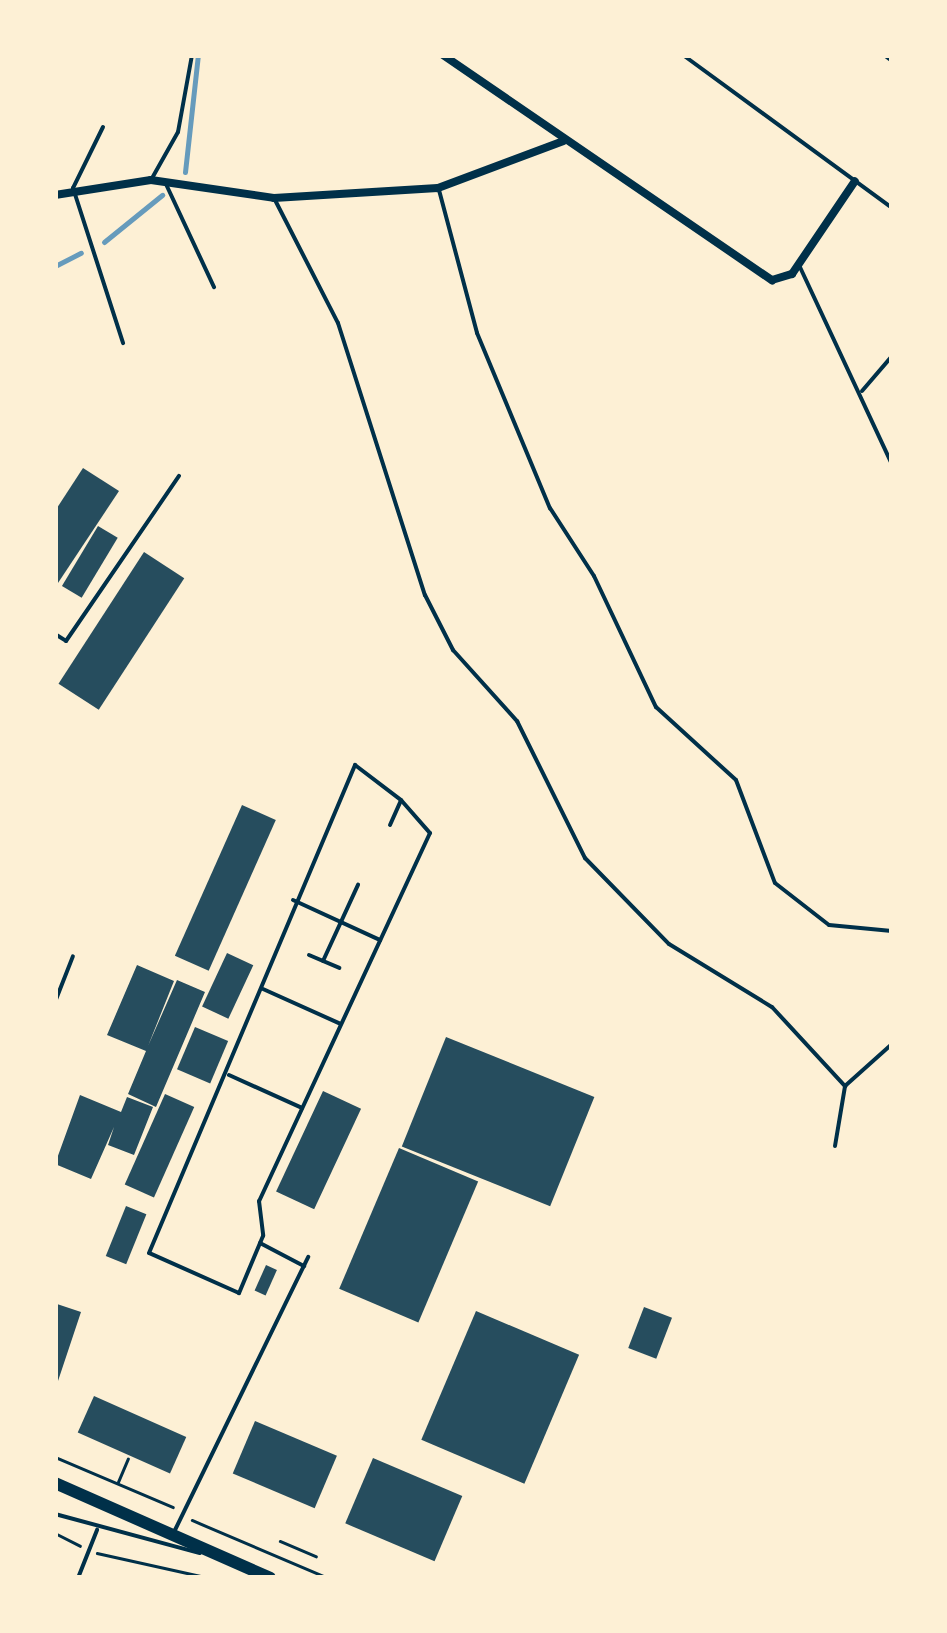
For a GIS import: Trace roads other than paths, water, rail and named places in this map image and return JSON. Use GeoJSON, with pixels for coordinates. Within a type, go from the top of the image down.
{"type":"FeatureCollection","features":[{"type":"Feature","properties":{"kind":"main road"},"geometry":{"type":"LineString","coordinates":[[55,1483],[270,1578]]}},
{"type":"Feature","properties":{"kind":"street"},"geometry":{"type":"LineString","coordinates":[[443,55],[772,280],[798,264],[855,181]]}},
{"type":"Feature","properties":{"kind":"street"},"geometry":{"type":"LineString","coordinates":[[55,195],[73,188],[150,180],[274,198],[438,188],[534,160],[564,140]]}},
{"type":"Feature","properties":{"kind":"lane"},"geometry":{"type":"LineString","coordinates":[[150,180],[178,132],[192,55]]}},
{"type":"Feature","properties":{"kind":"lane"},"geometry":{"type":"LineString","coordinates":[[682,55],[892,208]]}},
{"type":"Feature","properties":{"kind":"lane"},"geometry":{"type":"LineString","coordinates":[[884,55],[892,62]]}},
{"type":"Feature","properties":{"kind":"lane"},"geometry":{"type":"LineString","coordinates":[[103,126],[73,188],[124,344]]}},
{"type":"Feature","properties":{"kind":"lane"},"geometry":{"type":"LineString","coordinates":[[164,182],[214,287]]}},
{"type":"Feature","properties":{"kind":"lane"},"geometry":{"type":"LineString","coordinates":[[438,188],[477,333],[543,491],[656,707],[736,780],[775,883],[829,925],[892,932]]}},
{"type":"Feature","properties":{"kind":"lane"},"geometry":{"type":"LineString","coordinates":[[274,198],[338,323],[425,594],[454,650],[517,720],[586,858],[669,944],[772,1007],[845,1086]]}},
{"type":"Feature","properties":{"kind":"lane"},"geometry":{"type":"LineString","coordinates":[[798,264],[862,391],[892,464]]}},
{"type":"Feature","properties":{"kind":"lane"},"geometry":{"type":"LineString","coordinates":[[862,391],[892,356]]}},
{"type":"Feature","properties":{"kind":"lane"},"geometry":{"type":"LineString","coordinates":[[55,634],[66,641],[178,476]]}},
{"type":"Feature","properties":{"kind":"lane"},"geometry":{"type":"LineString","coordinates":[[355,765],[401,800],[430,833],[260,1201],[260,1243],[238,1293],[149,1252],[229,1075],[263,989],[261,970],[293,900],[355,765]]}},
{"type":"Feature","properties":{"kind":"lane"},"geometry":{"type":"LineString","coordinates":[[390,824],[401,800]]}},
{"type":"Feature","properties":{"kind":"lane"},"geometry":{"type":"LineString","coordinates":[[322,961],[358,886]]}},
{"type":"Feature","properties":{"kind":"lane"},"geometry":{"type":"LineString","coordinates":[[293,900],[380,940]]}},
{"type":"Feature","properties":{"kind":"lane"},"geometry":{"type":"LineString","coordinates":[[309,955],[338,968]]}},
{"type":"Feature","properties":{"kind":"lane"},"geometry":{"type":"LineString","coordinates":[[55,1002],[73,956]]}},
{"type":"Feature","properties":{"kind":"lane"},"geometry":{"type":"LineString","coordinates":[[263,989],[342,1024]]}},
{"type":"Feature","properties":{"kind":"lane"},"geometry":{"type":"LineString","coordinates":[[835,1146],[845,1086],[892,1044]]}},
{"type":"Feature","properties":{"kind":"lane"},"geometry":{"type":"LineString","coordinates":[[229,1075],[302,1108]]}},
{"type":"Feature","properties":{"kind":"lane"},"geometry":{"type":"LineString","coordinates":[[260,1243],[304,1266]]}},
{"type":"Feature","properties":{"kind":"lane"},"geometry":{"type":"LineString","coordinates":[[173,1534],[308,1257]]}},
{"type":"Feature","properties":{"kind":"lane"},"geometry":{"type":"LineString","coordinates":[[55,1514],[97,1530],[230,1558]]}},
{"type":"Feature","properties":{"kind":"lane"},"geometry":{"type":"LineString","coordinates":[[78,1578],[97,1530]]}},
{"type":"Feature","properties":{"kind":"waterway"},"geometry":{"type":"LineString","coordinates":[[185,172],[198,55]]}},
{"type":"Feature","properties":{"kind":"waterway"},"geometry":{"type":"LineString","coordinates":[[104,242],[162,195]]}},
{"type":"Feature","properties":{"kind":"waterway"},"geometry":{"type":"LineString","coordinates":[[55,266],[81,253]]}}]}
